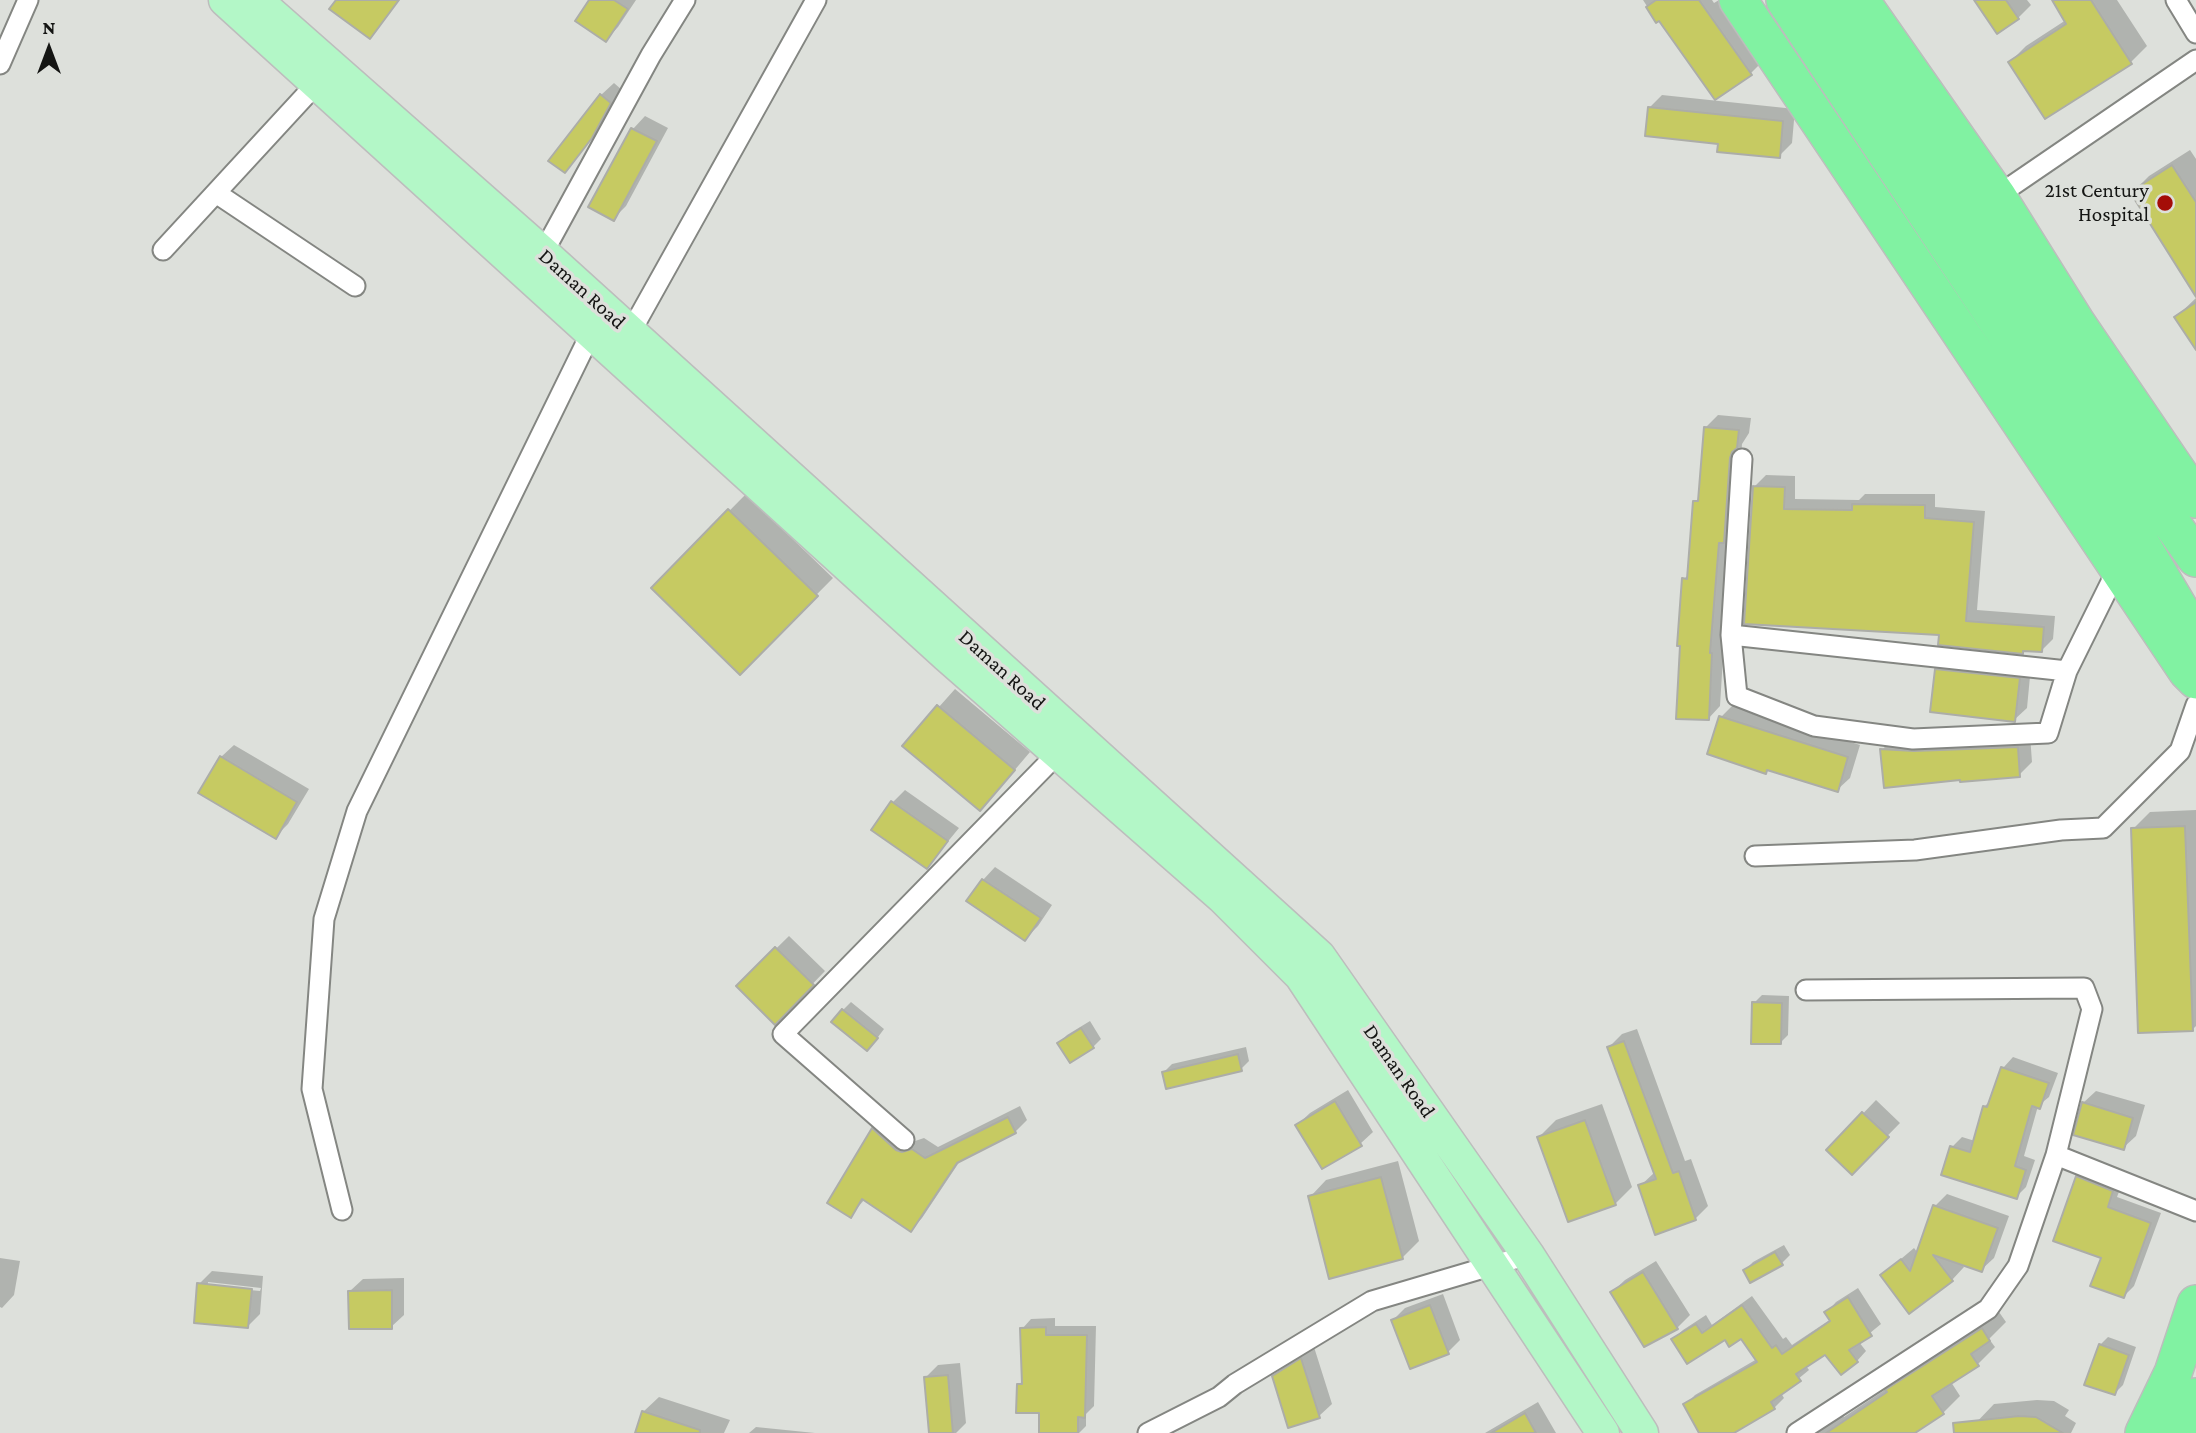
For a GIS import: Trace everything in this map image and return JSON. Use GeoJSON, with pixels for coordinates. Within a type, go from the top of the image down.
{"type":"FeatureCollection","features":[{"type":"Feature","properties":{"kind":"highway"},"geometry":{"type":"LineString","coordinates":[[1738,0],[2187,671],[2196,680]]}},
{"type":"Feature","properties":{"kind":"highway"},"geometry":{"type":"LineString","coordinates":[[1785,0],[2106,485],[2196,637]]}},
{"type":"Feature","properties":{"kind":"highway"},"geometry":{"type":"LineString","coordinates":[[1824,0],[2130,464],[2196,558]]}},
{"type":"Feature","properties":{"kind":"highway"},"geometry":{"type":"LineString","coordinates":[[1860,0],[1997,196],[2077,324],[2194,492]]}},
{"type":"Feature","properties":{"kind":"highway"},"geometry":{"type":"LineString","coordinates":[[2144,1433],[2173,1373],[2196,1304]]}},
{"type":"Feature","properties":{"kind":"highway"},"geometry":{"type":"LineString","coordinates":[[2180,1433],[2196,1397]]}},
{"type":"Feature","properties":{"kind":"main road"},"geometry":{"type":"LineString","coordinates":[[225,0],[317,83],[534,263]]}},
{"type":"Feature","properties":{"kind":"main road","name":"Daman Road"},"geometry":{"type":"LineString","coordinates":[[256,0],[534,263],[610,327],[1067,744],[1319,956],[1528,1255],[1642,1433]]}},
{"type":"Feature","properties":{"kind":"main road"},"geometry":{"type":"LineString","coordinates":[[1067,744],[1301,976],[1603,1433]]}},
{"type":"Feature","properties":{"kind":"street"},"geometry":{"type":"LineString","coordinates":[[0,64],[28,0]]}},
{"type":"Feature","properties":{"kind":"street"},"geometry":{"type":"LineString","coordinates":[[534,263],[651,55],[685,0]]}},
{"type":"Feature","properties":{"kind":"street"},"geometry":{"type":"LineString","coordinates":[[342,1210],[312,1088],[324,919],[357,811],[610,327],[816,0]]}},
{"type":"Feature","properties":{"kind":"street"},"geometry":{"type":"LineString","coordinates":[[2176,0],[2196,33]]}},
{"type":"Feature","properties":{"kind":"street"},"geometry":{"type":"LineString","coordinates":[[1997,196],[2196,60]]}},
{"type":"Feature","properties":{"kind":"street"},"geometry":{"type":"LineString","coordinates":[[163,250],[317,83]]}},
{"type":"Feature","properties":{"kind":"street"},"geometry":{"type":"LineString","coordinates":[[216,193],[355,286]]}},
{"type":"Feature","properties":{"kind":"street"},"geometry":{"type":"LineString","coordinates":[[1742,459],[1731,635],[1737,696],[1814,726],[1913,739],[2048,733],[2067,671],[2119,568]]}},
{"type":"Feature","properties":{"kind":"street"},"geometry":{"type":"LineString","coordinates":[[1731,635],[2067,671]]}},
{"type":"Feature","properties":{"kind":"street"},"geometry":{"type":"LineString","coordinates":[[1755,856],[1915,850],[2061,830],[2103,828],[2180,751],[2196,705]]}},
{"type":"Feature","properties":{"kind":"street"},"geometry":{"type":"LineString","coordinates":[[904,1140],[783,1034],[1067,744]]}},
{"type":"Feature","properties":{"kind":"street"},"geometry":{"type":"LineString","coordinates":[[1797,1433],[1988,1309],[2018,1266],[2056,1155],[2092,1009],[2084,988],[1806,990]]}},
{"type":"Feature","properties":{"kind":"street"},"geometry":{"type":"LineString","coordinates":[[2056,1155],[2196,1211]]}},
{"type":"Feature","properties":{"kind":"street"},"geometry":{"type":"LineString","coordinates":[[1147,1433],[1219,1397],[1234,1384],[1372,1301],[1528,1255]]}},
{"type":"Feature","properties":{"kind":"building"},"geometry":{"type":"Polygon","coordinates":[[[336,0],[399,0],[370,39],[329,9],[336,0]]]}},
{"type":"Feature","properties":{"kind":"building"},"geometry":{"type":"Polygon","coordinates":[[[589,0],[614,0],[628,9],[606,42],[575,21],[589,0]]]}},
{"type":"Feature","properties":{"kind":"building"},"geometry":{"type":"Polygon","coordinates":[[[1656,0],[1699,0],[1752,75],[1715,100],[1646,7],[1656,0]]]}},
{"type":"Feature","properties":{"kind":"building"},"geometry":{"type":"Polygon","coordinates":[[[1974,0],[2006,0],[2019,19],[1997,34],[1974,0]]]}},
{"type":"Feature","properties":{"kind":"building"},"geometry":{"type":"Polygon","coordinates":[[[2052,0],[2091,0],[2132,64],[2045,119],[2008,62],[2066,24],[2052,0]]]}},
{"type":"Feature","properties":{"kind":"building"},"geometry":{"type":"Polygon","coordinates":[[[600,94],[611,103],[592,138],[565,173],[548,161],[600,94]]]}},
{"type":"Feature","properties":{"kind":"building"},"geometry":{"type":"Polygon","coordinates":[[[1648,107],[1783,121],[1780,158],[1717,152],[1718,144],[1645,136],[1648,107]]]}},
{"type":"Feature","properties":{"kind":"building"},"geometry":{"type":"Polygon","coordinates":[[[631,128],[657,141],[614,221],[588,207],[631,128]]]}},
{"type":"Feature","properties":{"kind":"building"},"geometry":{"type":"Polygon","coordinates":[[[2172,165],[2196,202],[2196,297],[2130,192],[2172,165]]]}},
{"type":"Feature","properties":{"kind":"building"},"geometry":{"type":"Polygon","coordinates":[[[2196,302],[2196,350],[2174,317],[2196,302]]]}},
{"type":"Feature","properties":{"kind":"building"},"geometry":{"type":"Polygon","coordinates":[[[1704,427],[1739,430],[1737,448],[1730,458],[1724,543],[1719,543],[1710,653],[1709,720],[1676,719],[1680,646],[1677,646],[1682,578],[1687,579],[1693,501],[1698,501],[1704,427]]]}},
{"type":"Feature","properties":{"kind":"building"},"geometry":{"type":"Polygon","coordinates":[[[1753,486],[1785,487],[1784,509],[1852,510],[1852,504],[1925,505],[1925,518],[1974,522],[1966,621],[2044,627],[2042,652],[2023,651],[2023,654],[1938,645],[1939,635],[1744,624],[1753,486]]]}},
{"type":"Feature","properties":{"kind":"building"},"geometry":{"type":"Polygon","coordinates":[[[728,509],[818,596],[740,675],[651,588],[728,509]]]}},
{"type":"Feature","properties":{"kind":"building"},"geometry":{"type":"Polygon","coordinates":[[[1935,669],[2020,678],[2015,722],[1930,712],[1935,669]]]}},
{"type":"Feature","properties":{"kind":"building"},"geometry":{"type":"Polygon","coordinates":[[[937,705],[1015,770],[980,811],[902,746],[937,705]]]}},
{"type":"Feature","properties":{"kind":"building"},"geometry":{"type":"Polygon","coordinates":[[[1719,716],[1848,757],[1838,792],[1767,770],[1766,774],[1707,754],[1719,716]]]}},
{"type":"Feature","properties":{"kind":"building"},"geometry":{"type":"Polygon","coordinates":[[[2018,747],[2020,777],[1884,788],[1880,749],[1914,751],[2018,747]]]}},
{"type":"Feature","properties":{"kind":"building"},"geometry":{"type":"Polygon","coordinates":[[[220,756],[297,802],[276,839],[198,793],[220,756]]]}},
{"type":"Feature","properties":{"kind":"building"},"geometry":{"type":"Polygon","coordinates":[[[891,801],[948,841],[927,869],[871,830],[891,801]]]}},
{"type":"Feature","properties":{"kind":"building"},"geometry":{"type":"Polygon","coordinates":[[[2185,826],[2193,1031],[2138,1033],[2131,828],[2185,826]]]}},
{"type":"Feature","properties":{"kind":"building"},"geometry":{"type":"Polygon","coordinates":[[[982,879],[1041,918],[1025,941],[966,901],[982,879]]]}},
{"type":"Feature","properties":{"kind":"building"},"geometry":{"type":"Polygon","coordinates":[[[775,947],[814,985],[775,1025],[736,986],[775,947]]]}},
{"type":"Feature","properties":{"kind":"building"},"geometry":{"type":"Polygon","coordinates":[[[1752,1002],[1782,1003],[1781,1044],[1751,1044],[1752,1002]]]}},
{"type":"Feature","properties":{"kind":"building"},"geometry":{"type":"Polygon","coordinates":[[[842,1009],[878,1038],[867,1051],[831,1022],[842,1009]]]}},
{"type":"Feature","properties":{"kind":"building"},"geometry":{"type":"Polygon","coordinates":[[[1081,1028],[1094,1048],[1070,1063],[1057,1043],[1081,1028]]]}},
{"type":"Feature","properties":{"kind":"building"},"geometry":{"type":"Polygon","coordinates":[[[1624,1041],[1673,1173],[1679,1171],[1696,1220],[1655,1235],[1638,1185],[1656,1179],[1607,1047],[1624,1041]]]}},
{"type":"Feature","properties":{"kind":"building"},"geometry":{"type":"Polygon","coordinates":[[[1238,1054],[1242,1071],[1166,1089],[1162,1072],[1238,1054]]]}},
{"type":"Feature","properties":{"kind":"building"},"geometry":{"type":"Polygon","coordinates":[[[2001,1067],[2049,1083],[2040,1109],[2032,1106],[2015,1166],[2026,1170],[2017,1199],[1941,1175],[1950,1146],[1970,1152],[1983,1106],[1987,1107],[2001,1067]]]}},
{"type":"Feature","properties":{"kind":"building"},"geometry":{"type":"Polygon","coordinates":[[[1335,1101],[1362,1146],[1322,1169],[1295,1125],[1335,1101]]]}},
{"type":"Feature","properties":{"kind":"building"},"geometry":{"type":"Polygon","coordinates":[[[2082,1102],[2133,1118],[2124,1150],[2073,1135],[2082,1102]]]}},
{"type":"Feature","properties":{"kind":"building"},"geometry":{"type":"Polygon","coordinates":[[[1862,1112],[1889,1137],[1852,1175],[1826,1150],[1862,1112]]]}},
{"type":"Feature","properties":{"kind":"building"},"geometry":{"type":"Polygon","coordinates":[[[1008,1117],[1016,1133],[957,1163],[911,1232],[862,1199],[851,1218],[827,1203],[872,1128],[896,1150],[902,1152],[912,1149],[925,1158],[1008,1117]]]}},
{"type":"Feature","properties":{"kind":"building"},"geometry":{"type":"Polygon","coordinates":[[[1585,1120],[1616,1205],[1568,1222],[1537,1137],[1585,1120]]]}},
{"type":"Feature","properties":{"kind":"building"},"geometry":{"type":"Polygon","coordinates":[[[2076,1176],[2113,1191],[2108,1207],[2151,1223],[2124,1298],[2090,1286],[2101,1258],[2053,1241],[2076,1176]]]}},
{"type":"Feature","properties":{"kind":"building"},"geometry":{"type":"Polygon","coordinates":[[[1381,1177],[1403,1259],[1329,1279],[1308,1196],[1381,1177]]]}},
{"type":"Feature","properties":{"kind":"building"},"geometry":{"type":"Polygon","coordinates":[[[1933,1205],[1998,1228],[1982,1272],[1933,1255],[1953,1281],[1909,1314],[1880,1275],[1901,1259],[1910,1271],[1933,1205]]]}},
{"type":"Feature","properties":{"kind":"building"},"geometry":{"type":"Polygon","coordinates":[[[1775,1252],[1783,1265],[1750,1283],[1743,1270],[1775,1252]]]}},
{"type":"Feature","properties":{"kind":"building"},"geometry":{"type":"Polygon","coordinates":[[[1643,1272],[1678,1329],[1644,1347],[1610,1292],[1643,1272]]]}},
{"type":"Feature","properties":{"kind":"building"},"geometry":{"type":"Polygon","coordinates":[[[197,1283],[252,1289],[248,1328],[194,1323],[197,1283]]]}},
{"type":"Feature","properties":{"kind":"building"},"geometry":{"type":"Polygon","coordinates":[[[392,1290],[392,1329],[349,1329],[348,1291],[392,1290]]]}},
{"type":"Feature","properties":{"kind":"building"},"geometry":{"type":"Polygon","coordinates":[[[1848,1297],[1872,1336],[1849,1350],[1858,1362],[1841,1375],[1825,1355],[1796,1374],[1801,1381],[1771,1402],[1775,1409],[1734,1433],[1699,1433],[1683,1404],[1757,1362],[1741,1339],[1729,1347],[1725,1340],[1687,1364],[1671,1339],[1696,1324],[1702,1333],[1742,1305],[1772,1348],[1776,1345],[1782,1354],[1830,1321],[1824,1312],[1848,1297]]]}},
{"type":"Feature","properties":{"kind":"building"},"geometry":{"type":"Polygon","coordinates":[[[1430,1305],[1449,1354],[1410,1369],[1391,1320],[1430,1305]]]}},
{"type":"Feature","properties":{"kind":"building"},"geometry":{"type":"Polygon","coordinates":[[[1046,1327],[1046,1335],[1087,1335],[1085,1418],[1078,1417],[1078,1433],[1039,1433],[1039,1413],[1016,1413],[1017,1384],[1022,1384],[1020,1328],[1046,1327]]]}},
{"type":"Feature","properties":{"kind":"building"},"geometry":{"type":"Polygon","coordinates":[[[1982,1328],[1990,1341],[1971,1354],[1979,1366],[1932,1396],[1944,1414],[1915,1433],[1826,1433],[1887,1392],[1885,1390],[1982,1328]]]}},
{"type":"Feature","properties":{"kind":"building"},"geometry":{"type":"Polygon","coordinates":[[[2099,1344],[2129,1355],[2115,1395],[2084,1385],[2099,1344]]]}},
{"type":"Feature","properties":{"kind":"building"},"geometry":{"type":"Polygon","coordinates":[[[1301,1358],[1320,1418],[1288,1428],[1272,1376],[1301,1358]]]}},
{"type":"Feature","properties":{"kind":"building"},"geometry":{"type":"Polygon","coordinates":[[[948,1375],[953,1433],[929,1433],[924,1377],[948,1375]]]}},
{"type":"Feature","properties":{"kind":"building"},"geometry":{"type":"Polygon","coordinates":[[[642,1411],[700,1430],[700,1433],[635,1433],[642,1411]]]}},
{"type":"Feature","properties":{"kind":"building"},"geometry":{"type":"Polygon","coordinates":[[[1525,1413],[1536,1433],[1491,1433],[1525,1413]]]}},
{"type":"Feature","properties":{"kind":"building"},"geometry":{"type":"Polygon","coordinates":[[[2019,1416],[2036,1417],[2063,1433],[1954,1433],[1953,1423],[2019,1416]]]}},
{"type":"Feature","properties":{"kind":"place","name":"21st Century Hospital"},"geometry":{"type":"Point","coordinates":[2165,203]}}]}
